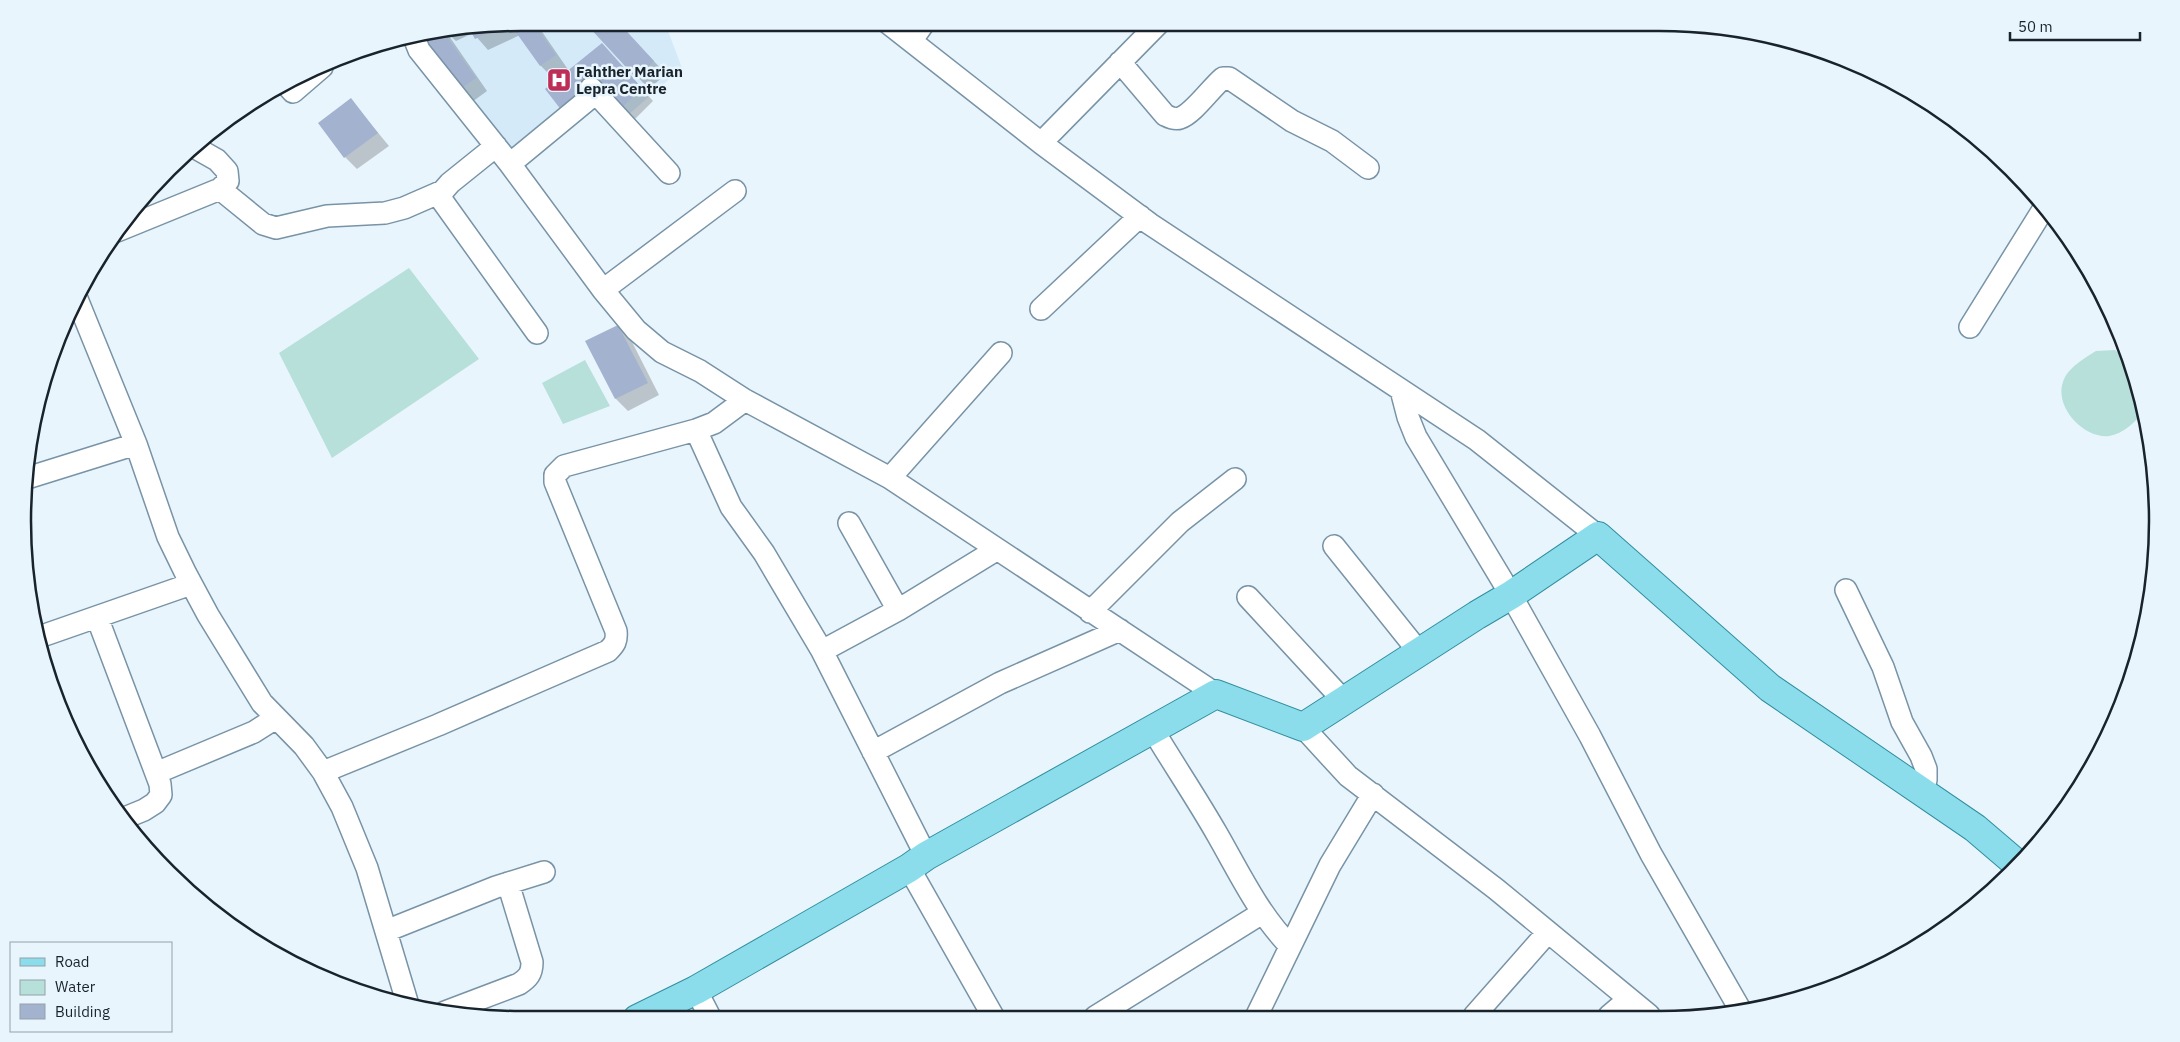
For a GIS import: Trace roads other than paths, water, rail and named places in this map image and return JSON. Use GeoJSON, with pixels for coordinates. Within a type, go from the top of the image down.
{"type":"FeatureCollection","features":[{"type":"Feature","properties":{"kind":"main road"},"geometry":{"type":"LineString","coordinates":[[653,1011],[696,990],[917,862],[1216,694],[1303,727],[1477,615],[1512,595],[1598,536],[1770,688],[1975,828],[2012,860]]}},
{"type":"Feature","properties":{"kind":"street"},"geometry":{"type":"LineString","coordinates":[[900,31],[1041,143],[1140,216],[1477,440],[1598,536]]}},
{"type":"Feature","properties":{"kind":"street"},"geometry":{"type":"LineString","coordinates":[[912,40],[918,31]]}},
{"type":"Feature","properties":{"kind":"street"},"geometry":{"type":"LineString","coordinates":[[1041,143],[1150,31]]}},
{"type":"Feature","properties":{"kind":"street"},"geometry":{"type":"LineString","coordinates":[[416,43],[418,50],[510,164],[603,290],[636,330],[662,352],[700,371],[745,400],[890,478],[1216,694]]}},
{"type":"Feature","properties":{"kind":"street"},"geometry":{"type":"LineString","coordinates":[[1120,62],[1164,115],[1179,118],[1188,113],[1222,78],[1229,78],[1292,120],[1332,141],[1368,168]]}},
{"type":"Feature","properties":{"kind":"street"},"geometry":{"type":"LineString","coordinates":[[291,89],[293,92],[305,81]]}},
{"type":"Feature","properties":{"kind":"street"},"geometry":{"type":"LineString","coordinates":[[510,164],[594,91],[669,173]]}},
{"type":"Feature","properties":{"kind":"street"},"geometry":{"type":"LineString","coordinates":[[220,189],[263,224],[276,228],[327,216],[385,213],[404,208],[443,190],[496,146]]}},
{"type":"Feature","properties":{"kind":"street"},"geometry":{"type":"LineString","coordinates":[[130,226],[220,189],[228,181],[227,171],[217,160],[201,151]]}},
{"type":"Feature","properties":{"kind":"street"},"geometry":{"type":"LineString","coordinates":[[443,190],[441,199],[445,208],[537,333]]}},
{"type":"Feature","properties":{"kind":"street"},"geometry":{"type":"LineString","coordinates":[[603,290],[735,191]]}},
{"type":"Feature","properties":{"kind":"street"},"geometry":{"type":"LineString","coordinates":[[1970,327],[2040,214]]}},
{"type":"Feature","properties":{"kind":"street"},"geometry":{"type":"LineString","coordinates":[[1041,309],[1140,216]]}},
{"type":"Feature","properties":{"kind":"street"},"geometry":{"type":"LineString","coordinates":[[80,308],[136,444],[168,537],[191,584],[262,703],[304,746],[323,772],[342,808],[367,868],[406,997]]}},
{"type":"Feature","properties":{"kind":"street"},"geometry":{"type":"LineString","coordinates":[[890,478],[1001,353]]}},
{"type":"Feature","properties":{"kind":"street"},"geometry":{"type":"LineString","coordinates":[[1401,390],[1416,438],[1512,595],[1590,736],[1651,854],[1737,1004]]}},
{"type":"Feature","properties":{"kind":"street"},"geometry":{"type":"LineString","coordinates":[[323,772],[438,725],[608,650],[614,645],[617,639],[616,631],[578,542],[555,482],[555,475],[564,466],[696,430],[714,423],[745,400]]}},
{"type":"Feature","properties":{"kind":"street"},"geometry":{"type":"LineString","coordinates":[[696,430],[731,507],[764,553],[822,650],[873,752],[917,862],[991,1011]]}},
{"type":"Feature","properties":{"kind":"street"},"geometry":{"type":"LineString","coordinates":[[33,476],[136,444]]}},
{"type":"Feature","properties":{"kind":"street"},"geometry":{"type":"LineString","coordinates":[[1090,612],[1174,528],[1235,479]]}},
{"type":"Feature","properties":{"kind":"street"},"geometry":{"type":"LineString","coordinates":[[849,523],[898,610]]}},
{"type":"Feature","properties":{"kind":"street"},"geometry":{"type":"LineString","coordinates":[[1334,546],[1419,652]]}},
{"type":"Feature","properties":{"kind":"street"},"geometry":{"type":"LineString","coordinates":[[822,650],[898,610],[996,550]]}},
{"type":"Feature","properties":{"kind":"street"},"geometry":{"type":"LineString","coordinates":[[45,635],[191,584]]}},
{"type":"Feature","properties":{"kind":"street"},"geometry":{"type":"LineString","coordinates":[[1846,590],[1883,668],[1902,722],[1922,756],[1926,769],[1926,780],[1920,791]]}},
{"type":"Feature","properties":{"kind":"street"},"geometry":{"type":"LineString","coordinates":[[1248,597],[1344,701]]}},
{"type":"Feature","properties":{"kind":"street"},"geometry":{"type":"LineString","coordinates":[[97,617],[156,773],[161,795],[155,803],[130,816]]}},
{"type":"Feature","properties":{"kind":"street"},"geometry":{"type":"LineString","coordinates":[[873,752],[1000,683],[1120,630]]}},
{"type":"Feature","properties":{"kind":"street"},"geometry":{"type":"LineString","coordinates":[[156,773],[254,732],[276,718]]}},
{"type":"Feature","properties":{"kind":"street"},"geometry":{"type":"LineString","coordinates":[[1303,727],[1341,769],[1548,932],[1643,1011]]}},
{"type":"Feature","properties":{"kind":"street"},"geometry":{"type":"LineString","coordinates":[[1153,730],[1217,834],[1262,913],[1290,946]]}},
{"type":"Feature","properties":{"kind":"street"},"geometry":{"type":"LineString","coordinates":[[1259,1011],[1330,865],[1373,794]]}},
{"type":"Feature","properties":{"kind":"street"},"geometry":{"type":"LineString","coordinates":[[386,931],[508,883],[544,872]]}},
{"type":"Feature","properties":{"kind":"street"},"geometry":{"type":"LineString","coordinates":[[458,1007],[519,984],[532,971],[532,962],[508,883]]}},
{"type":"Feature","properties":{"kind":"street"},"geometry":{"type":"LineString","coordinates":[[1106,1011],[1262,913]]}},
{"type":"Feature","properties":{"kind":"street"},"geometry":{"type":"LineString","coordinates":[[1478,1011],[1548,932]]}},
{"type":"Feature","properties":{"kind":"street"},"geometry":{"type":"LineString","coordinates":[[696,990],[707,1011]]}},
{"type":"Feature","properties":{"kind":"street"},"geometry":{"type":"LineString","coordinates":[[1615,1011],[1629,999]]}},
{"type":"Feature","properties":{"kind":"water"},"geometry":{"type":"Polygon","coordinates":[[[409,268],[479,359],[332,458],[279,353],[409,268]]]}},
{"type":"Feature","properties":{"kind":"water"},"geometry":{"type":"Polygon","coordinates":[[[2115,350],[2119,354],[2123,364],[2138,418],[2124,430],[2109,436],[2099,436],[2081,427],[2067,411],[2061,392],[2065,377],[2077,364],[2096,351],[2115,350]]]}},
{"type":"Feature","properties":{"kind":"water"},"geometry":{"type":"Polygon","coordinates":[[[585,360],[610,406],[563,424],[542,383],[585,360]]]}},
{"type":"Feature","properties":{"kind":"place","name":"Fahther Marian Lepra Centre"},"geometry":{"type":"Point","coordinates":[559,80]}}]}
